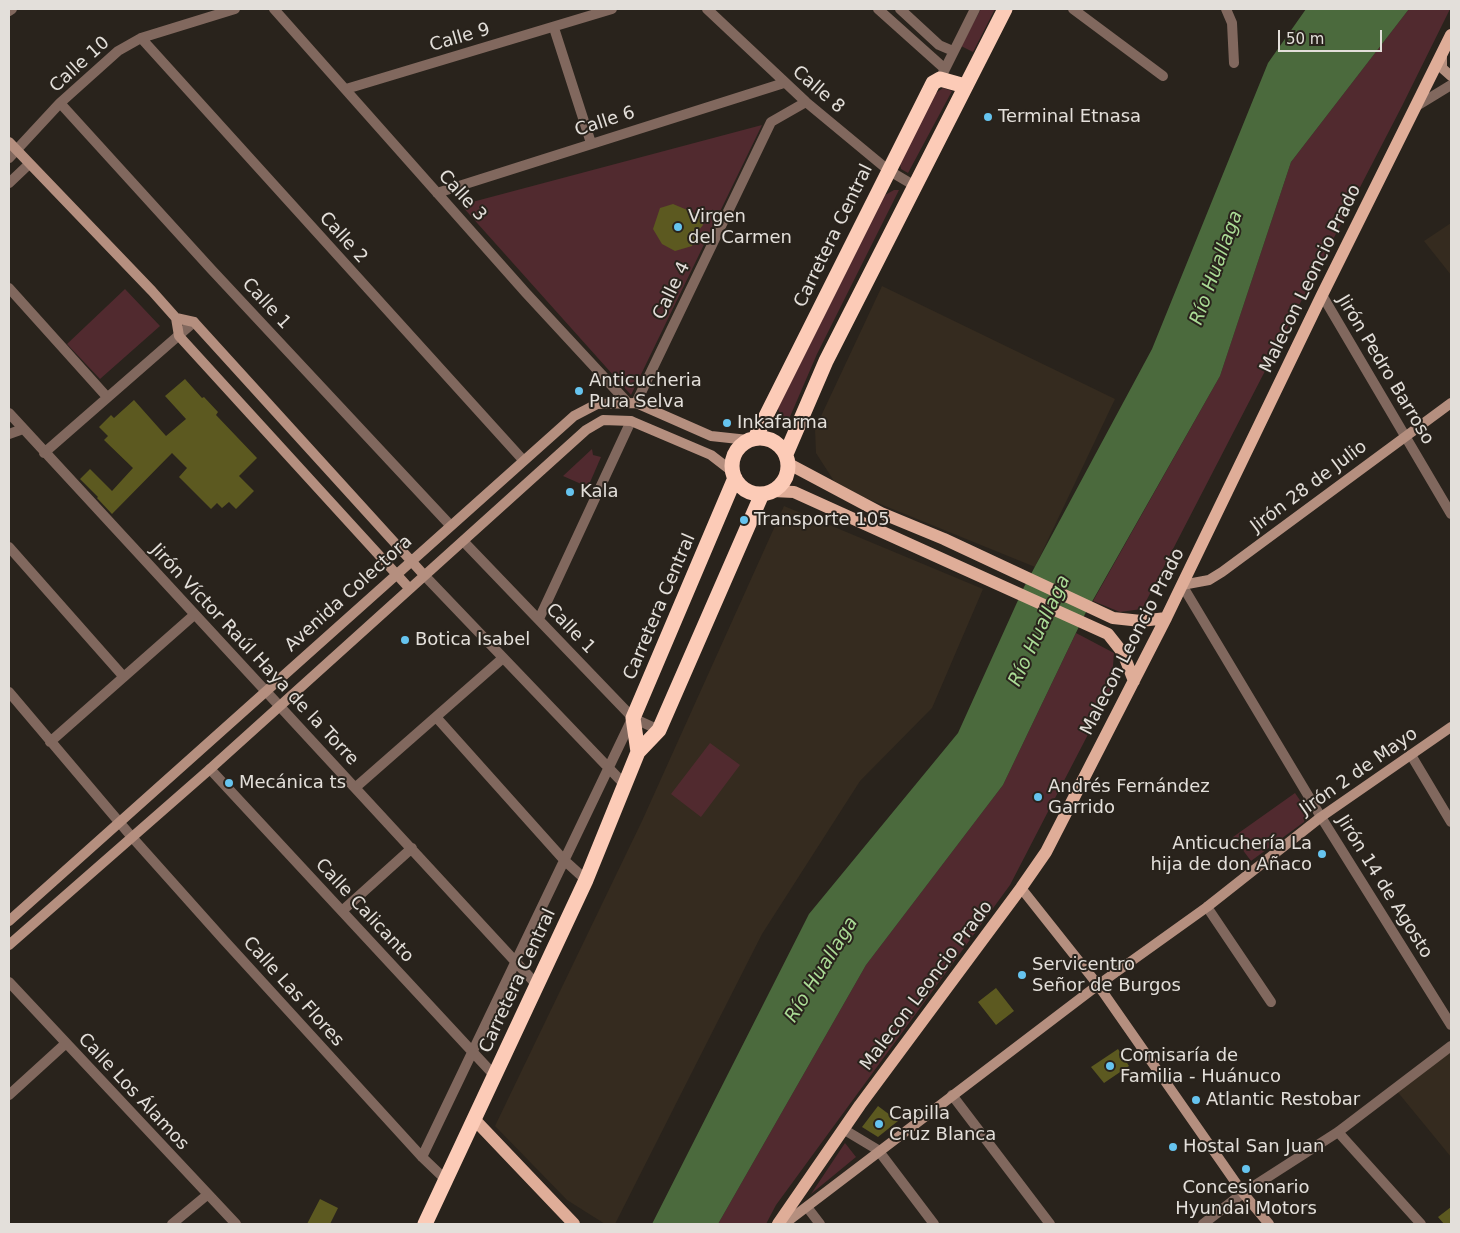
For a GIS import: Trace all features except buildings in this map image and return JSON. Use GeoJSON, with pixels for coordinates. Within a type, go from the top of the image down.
{"type":"FeatureCollection","features":[{"type":"Feature","properties":{"kind":"highway"},"geometry":{"type":"LineString","coordinates":[[787,459],[773,440],[751,439],[735,454],[734,475],[741,487],[751,492],[767,493],[782,485],[787,476],[787,459],[826,361],[1005,9]]}},
{"type":"Feature","properties":{"kind":"highway"},"geometry":{"type":"LineString","coordinates":[[943,74],[965,86]]}},
{"type":"Feature","properties":{"kind":"highway","name":"Carretera Central"},"geometry":{"type":"LineString","coordinates":[[751,439],[933,83],[943,74]]}},
{"type":"Feature","properties":{"kind":"highway","name":"Carretera Central"},"geometry":{"type":"LineString","coordinates":[[632,718],[734,475]]}},
{"type":"Feature","properties":{"kind":"highway","name":"Carretera Central"},"geometry":{"type":"LineString","coordinates":[[425,1224],[586,880],[638,752],[659,730],[767,493]]}},
{"type":"Feature","properties":{"kind":"highway"},"geometry":{"type":"LineString","coordinates":[[632,718],[638,752]]}},
{"type":"Feature","properties":{"kind":"main road","name":"Malecon Leoncio Prado"},"geometry":{"type":"LineString","coordinates":[[778,1224],[844,1129],[1046,852],[1166,618],[1322,295],[1451,35]]}},
{"type":"Feature","properties":{"kind":"main road"},"geometry":{"type":"LineString","coordinates":[[787,459],[881,513],[944,539],[1113,618],[1141,621],[1166,618]]}},
{"type":"Feature","properties":{"kind":"main road"},"geometry":{"type":"LineString","coordinates":[[767,493],[794,492],[1108,634],[1123,653],[1134,681]]}},
{"type":"Feature","properties":{"kind":"main road"},"geometry":{"type":"LineString","coordinates":[[474,1119],[574,1224]]}},
{"type":"Feature","properties":{"kind":"street","name":"Calle 10"},"geometry":{"type":"LineString","coordinates":[[9,158],[60,104],[118,51],[141,38],[235,9]]}},
{"type":"Feature","properties":{"kind":"street","name":"Calle 3"},"geometry":{"type":"LineString","coordinates":[[274,9],[437,193],[632,403]]}},
{"type":"Feature","properties":{"kind":"street","name":"Calle 9"},"geometry":{"type":"LineString","coordinates":[[346,89],[612,9]]}},
{"type":"Feature","properties":{"kind":"street","name":"Calle 8"},"geometry":{"type":"LineString","coordinates":[[708,9],[806,102],[888,170],[915,186]]}},
{"type":"Feature","properties":{"kind":"street"},"geometry":{"type":"LineString","coordinates":[[878,9],[943,74],[975,9]]}},
{"type":"Feature","properties":{"kind":"street"},"geometry":{"type":"LineString","coordinates":[[900,9],[940,45],[953,51]]}},
{"type":"Feature","properties":{"kind":"street"},"geometry":{"type":"LineString","coordinates":[[1073,9],[1163,76]]}},
{"type":"Feature","properties":{"kind":"street"},"geometry":{"type":"LineString","coordinates":[[1226,9],[1232,23],[1234,63]]}},
{"type":"Feature","properties":{"kind":"street"},"geometry":{"type":"LineString","coordinates":[[554,28],[591,143]]}},
{"type":"Feature","properties":{"kind":"street","name":"Calle 2"},"geometry":{"type":"LineString","coordinates":[[141,38],[523,460]]}},
{"type":"Feature","properties":{"kind":"street"},"geometry":{"type":"LineString","coordinates":[[1442,55],[1442,68],[1451,76]]}},
{"type":"Feature","properties":{"kind":"street","name":"Calle 6"},"geometry":{"type":"LineString","coordinates":[[437,193],[784,83]]}},
{"type":"Feature","properties":{"kind":"street"},"geometry":{"type":"LineString","coordinates":[[1415,107],[1451,85]]}},
{"type":"Feature","properties":{"kind":"street","name":"Calle 4"},"geometry":{"type":"LineString","coordinates":[[632,403],[771,122],[806,102]]}},
{"type":"Feature","properties":{"kind":"street","name":"Calle 1"},"geometry":{"type":"LineString","coordinates":[[60,104],[450,525]]}},
{"type":"Feature","properties":{"kind":"street"},"geometry":{"type":"LineString","coordinates":[[9,142],[176,318],[194,322],[424,575],[625,785]]}},
{"type":"Feature","properties":{"kind":"street"},"geometry":{"type":"LineString","coordinates":[[9,183],[29,164]]}},
{"type":"Feature","properties":{"kind":"street"},"geometry":{"type":"LineString","coordinates":[[9,288],[106,397]]}},
{"type":"Feature","properties":{"kind":"street","name":"Jirón Pedro Barroso"},"geometry":{"type":"LineString","coordinates":[[1322,295],[1451,514]]}},
{"type":"Feature","properties":{"kind":"street"},"geometry":{"type":"LineString","coordinates":[[176,318],[179,336],[409,588]]}},
{"type":"Feature","properties":{"kind":"street"},"geometry":{"type":"LineString","coordinates":[[44,453],[194,322]]}},
{"type":"Feature","properties":{"kind":"street","name":"Avenida Colectora"},"geometry":{"type":"LineString","coordinates":[[9,921],[121,823],[450,525],[574,416],[597,404],[632,403],[711,436],[751,439]]}},
{"type":"Feature","properties":{"kind":"street","name":"Jirón 28 de Julio"},"geometry":{"type":"LineString","coordinates":[[1182,585],[1209,580],[1222,572],[1451,403]]}},
{"type":"Feature","properties":{"kind":"street","name":"Jirón Víctor Raúl Haya de la Torre"},"geometry":{"type":"LineString","coordinates":[[9,414],[194,615],[281,705],[537,985]]}},
{"type":"Feature","properties":{"kind":"street","name":"Avenida Colectora"},"geometry":{"type":"LineString","coordinates":[[9,945],[131,836],[210,769],[586,430],[603,420],[631,421],[711,455],[734,475]]}},
{"type":"Feature","properties":{"kind":"street"},"geometry":{"type":"LineString","coordinates":[[539,620],[631,421]]}},
{"type":"Feature","properties":{"kind":"street"},"geometry":{"type":"LineString","coordinates":[[9,434],[23,429]]}},
{"type":"Feature","properties":{"kind":"street"},"geometry":{"type":"LineString","coordinates":[[278,444],[293,432]]}},
{"type":"Feature","properties":{"kind":"street","name":"Calle 1"},"geometry":{"type":"LineString","coordinates":[[464,542],[632,718],[659,730]]}},
{"type":"Feature","properties":{"kind":"street"},"geometry":{"type":"LineString","coordinates":[[9,547],[123,676]]}},
{"type":"Feature","properties":{"kind":"street","name":"Jirón 14 de Agosto"},"geometry":{"type":"LineString","coordinates":[[1182,585],[1321,817],[1451,1025]]}},
{"type":"Feature","properties":{"kind":"street"},"geometry":{"type":"LineString","coordinates":[[50,742],[194,615]]}},
{"type":"Feature","properties":{"kind":"street"},"geometry":{"type":"LineString","coordinates":[[356,787],[503,658]]}},
{"type":"Feature","properties":{"kind":"street","name":"Calle Las Flores"},"geometry":{"type":"LineString","coordinates":[[9,692],[131,836],[422,1157],[446,1180]]}},
{"type":"Feature","properties":{"kind":"street"},"geometry":{"type":"LineString","coordinates":[[436,717],[564,860],[586,880]]}},
{"type":"Feature","properties":{"kind":"street"},"geometry":{"type":"LineString","coordinates":[[422,1157],[632,718]]}},
{"type":"Feature","properties":{"kind":"street","name":"Jirón 2 de Mayo"},"geometry":{"type":"LineString","coordinates":[[784,1224],[878,1150],[1098,985],[1207,907],[1321,817],[1451,727]]}},
{"type":"Feature","properties":{"kind":"street"},"geometry":{"type":"LineString","coordinates":[[1411,755],[1451,822]]}},
{"type":"Feature","properties":{"kind":"street","name":"Calle Calicanto"},"geometry":{"type":"LineString","coordinates":[[210,769],[494,1075]]}},
{"type":"Feature","properties":{"kind":"street"},"geometry":{"type":"LineString","coordinates":[[342,911],[412,848]]}},
{"type":"Feature","properties":{"kind":"street"},"geometry":{"type":"LineString","coordinates":[[1021,888],[1098,985],[1242,1193],[1269,1224]]}},
{"type":"Feature","properties":{"kind":"street"},"geometry":{"type":"LineString","coordinates":[[1207,907],[1271,1002]]}},
{"type":"Feature","properties":{"kind":"street","name":"Calle Los Álamos"},"geometry":{"type":"LineString","coordinates":[[9,982],[65,1044],[236,1224]]}},
{"type":"Feature","properties":{"kind":"street"},"geometry":{"type":"LineString","coordinates":[[9,1095],[65,1044]]}},
{"type":"Feature","properties":{"kind":"street"},"geometry":{"type":"LineString","coordinates":[[1203,1224],[1242,1193],[1338,1132],[1451,1046]]}},
{"type":"Feature","properties":{"kind":"street"},"geometry":{"type":"LineString","coordinates":[[952,1095],[1050,1224]]}},
{"type":"Feature","properties":{"kind":"street"},"geometry":{"type":"LineString","coordinates":[[844,1129],[878,1150],[934,1224]]}},
{"type":"Feature","properties":{"kind":"street"},"geometry":{"type":"LineString","coordinates":[[1338,1132],[1421,1224]]}},
{"type":"Feature","properties":{"kind":"street"},"geometry":{"type":"LineString","coordinates":[[172,1224],[207,1195]]}},
{"type":"Feature","properties":{"kind":"street"},"geometry":{"type":"LineString","coordinates":[[807,1207],[820,1224]]}},
{"type":"Feature","properties":{"kind":"shaded area"},"geometry":{"type":"Polygon","coordinates":[[[981,9],[995,9],[973,52],[961,46],[981,9]]]}},
{"type":"Feature","properties":{"kind":"shaded area"},"geometry":{"type":"Polygon","coordinates":[[[1409,9],[1450,9],[1402,106],[1142,609],[1120,612],[1093,601],[1220,376],[1291,162],[1409,9]]]}},
{"type":"Feature","properties":{"kind":"shaded area"},"geometry":{"type":"Polygon","coordinates":[[[943,88],[952,91],[908,173],[901,169],[900,164],[936,93],[943,88]]]}},
{"type":"Feature","properties":{"kind":"shaded area"},"geometry":{"type":"Polygon","coordinates":[[[762,125],[631,395],[461,205],[762,125]]]}},
{"type":"Feature","properties":{"kind":"shaded area"},"geometry":{"type":"Polygon","coordinates":[[[894,190],[899,190],[817,354],[789,419],[780,415],[778,408],[885,195],[894,190]]]}},
{"type":"Feature","properties":{"kind":"shaded area"},"geometry":{"type":"Polygon","coordinates":[[[1451,223],[1451,275],[1424,241],[1451,223]]]}},
{"type":"Feature","properties":{"kind":"shaded area"},"geometry":{"type":"Polygon","coordinates":[[[882,286],[1115,399],[1035,567],[863,497],[834,481],[816,453],[815,429],[882,286]]]}},
{"type":"Feature","properties":{"kind":"shaded area"},"geometry":{"type":"Polygon","coordinates":[[[125,289],[160,326],[100,379],[67,344],[125,289]]]}},
{"type":"Feature","properties":{"kind":"shaded area"},"geometry":{"type":"Polygon","coordinates":[[[592,449],[593,455],[601,457],[588,487],[563,476],[592,449]]]}},
{"type":"Feature","properties":{"kind":"shaded area"},"geometry":{"type":"Polygon","coordinates":[[[784,506],[983,589],[932,708],[860,781],[762,934],[615,1224],[605,1224],[567,1200],[495,1126],[642,821],[784,506]]]}},
{"type":"Feature","properties":{"kind":"shaded area"},"geometry":{"type":"Polygon","coordinates":[[[1076,633],[1114,653],[1111,690],[1010,885],[776,1205],[766,1224],[718,1224],[866,965],[1003,785],[1076,633]]]}},
{"type":"Feature","properties":{"kind":"shaded area"},"geometry":{"type":"Polygon","coordinates":[[[710,743],[740,765],[701,817],[671,794],[710,743]]]}},
{"type":"Feature","properties":{"kind":"shaded area"},"geometry":{"type":"Polygon","coordinates":[[[1295,793],[1308,812],[1304,822],[1251,861],[1233,837],[1295,793]]]}},
{"type":"Feature","properties":{"kind":"shaded area"},"geometry":{"type":"Polygon","coordinates":[[[1451,1052],[1451,1157],[1396,1090],[1451,1052]]]}},
{"type":"Feature","properties":{"kind":"shaded area"},"geometry":{"type":"Polygon","coordinates":[[[845,1143],[856,1157],[811,1194],[845,1143]]]}},
{"type":"Feature","properties":{"kind":"water","name":"Río Huallaga"},"geometry":{"type":"Polygon","coordinates":[[[1306,9],[1409,9],[1291,162],[1220,376],[1085,614],[1003,785],[866,965],[718,1224],[652,1224],[809,914],[958,733],[1024,587],[1152,349],[1268,63],[1306,9]]]}},
{"type":"Feature","properties":{"kind":"place","name":"Terminal Etnasa"},"geometry":{"type":"Point","coordinates":[988,117]}},
{"type":"Feature","properties":{"kind":"place","name":"Virgen del Carmen"},"geometry":{"type":"Point","coordinates":[678,227]}},
{"type":"Feature","properties":{"kind":"place","name":"Anticucheria Pura Selva"},"geometry":{"type":"Point","coordinates":[579,391]}},
{"type":"Feature","properties":{"kind":"place","name":"Inkafarma"},"geometry":{"type":"Point","coordinates":[727,423]}},
{"type":"Feature","properties":{"kind":"place","name":"Kala"},"geometry":{"type":"Point","coordinates":[570,492]}},
{"type":"Feature","properties":{"kind":"place","name":"Transporte 105"},"geometry":{"type":"Point","coordinates":[744,520]}},
{"type":"Feature","properties":{"kind":"place","name":"Botica Isabel"},"geometry":{"type":"Point","coordinates":[405,640]}},
{"type":"Feature","properties":{"kind":"place","name":"Mecánica ts"},"geometry":{"type":"Point","coordinates":[229,783]}},
{"type":"Feature","properties":{"kind":"place","name":"Andrés Fernández Garrido"},"geometry":{"type":"Point","coordinates":[1038,797]}},
{"type":"Feature","properties":{"kind":"place","name":"Anticuchería La hija de don Añaco"},"geometry":{"type":"Point","coordinates":[1322,854]}},
{"type":"Feature","properties":{"kind":"place","name":"Servicentro Señor de Burgos"},"geometry":{"type":"Point","coordinates":[1022,975]}},
{"type":"Feature","properties":{"kind":"place","name":"Comisaría de Familia - Huánuco"},"geometry":{"type":"Point","coordinates":[1110,1066]}},
{"type":"Feature","properties":{"kind":"place","name":"Atlantic Restobar"},"geometry":{"type":"Point","coordinates":[1196,1100]}},
{"type":"Feature","properties":{"kind":"place","name":"Capilla Cruz Blanca"},"geometry":{"type":"Point","coordinates":[879,1124]}},
{"type":"Feature","properties":{"kind":"place","name":"Hostal San Juan"},"geometry":{"type":"Point","coordinates":[1173,1147]}},
{"type":"Feature","properties":{"kind":"place","name":"Concesionario Hyundai Motors"},"geometry":{"type":"Point","coordinates":[1246,1169]}}]}
